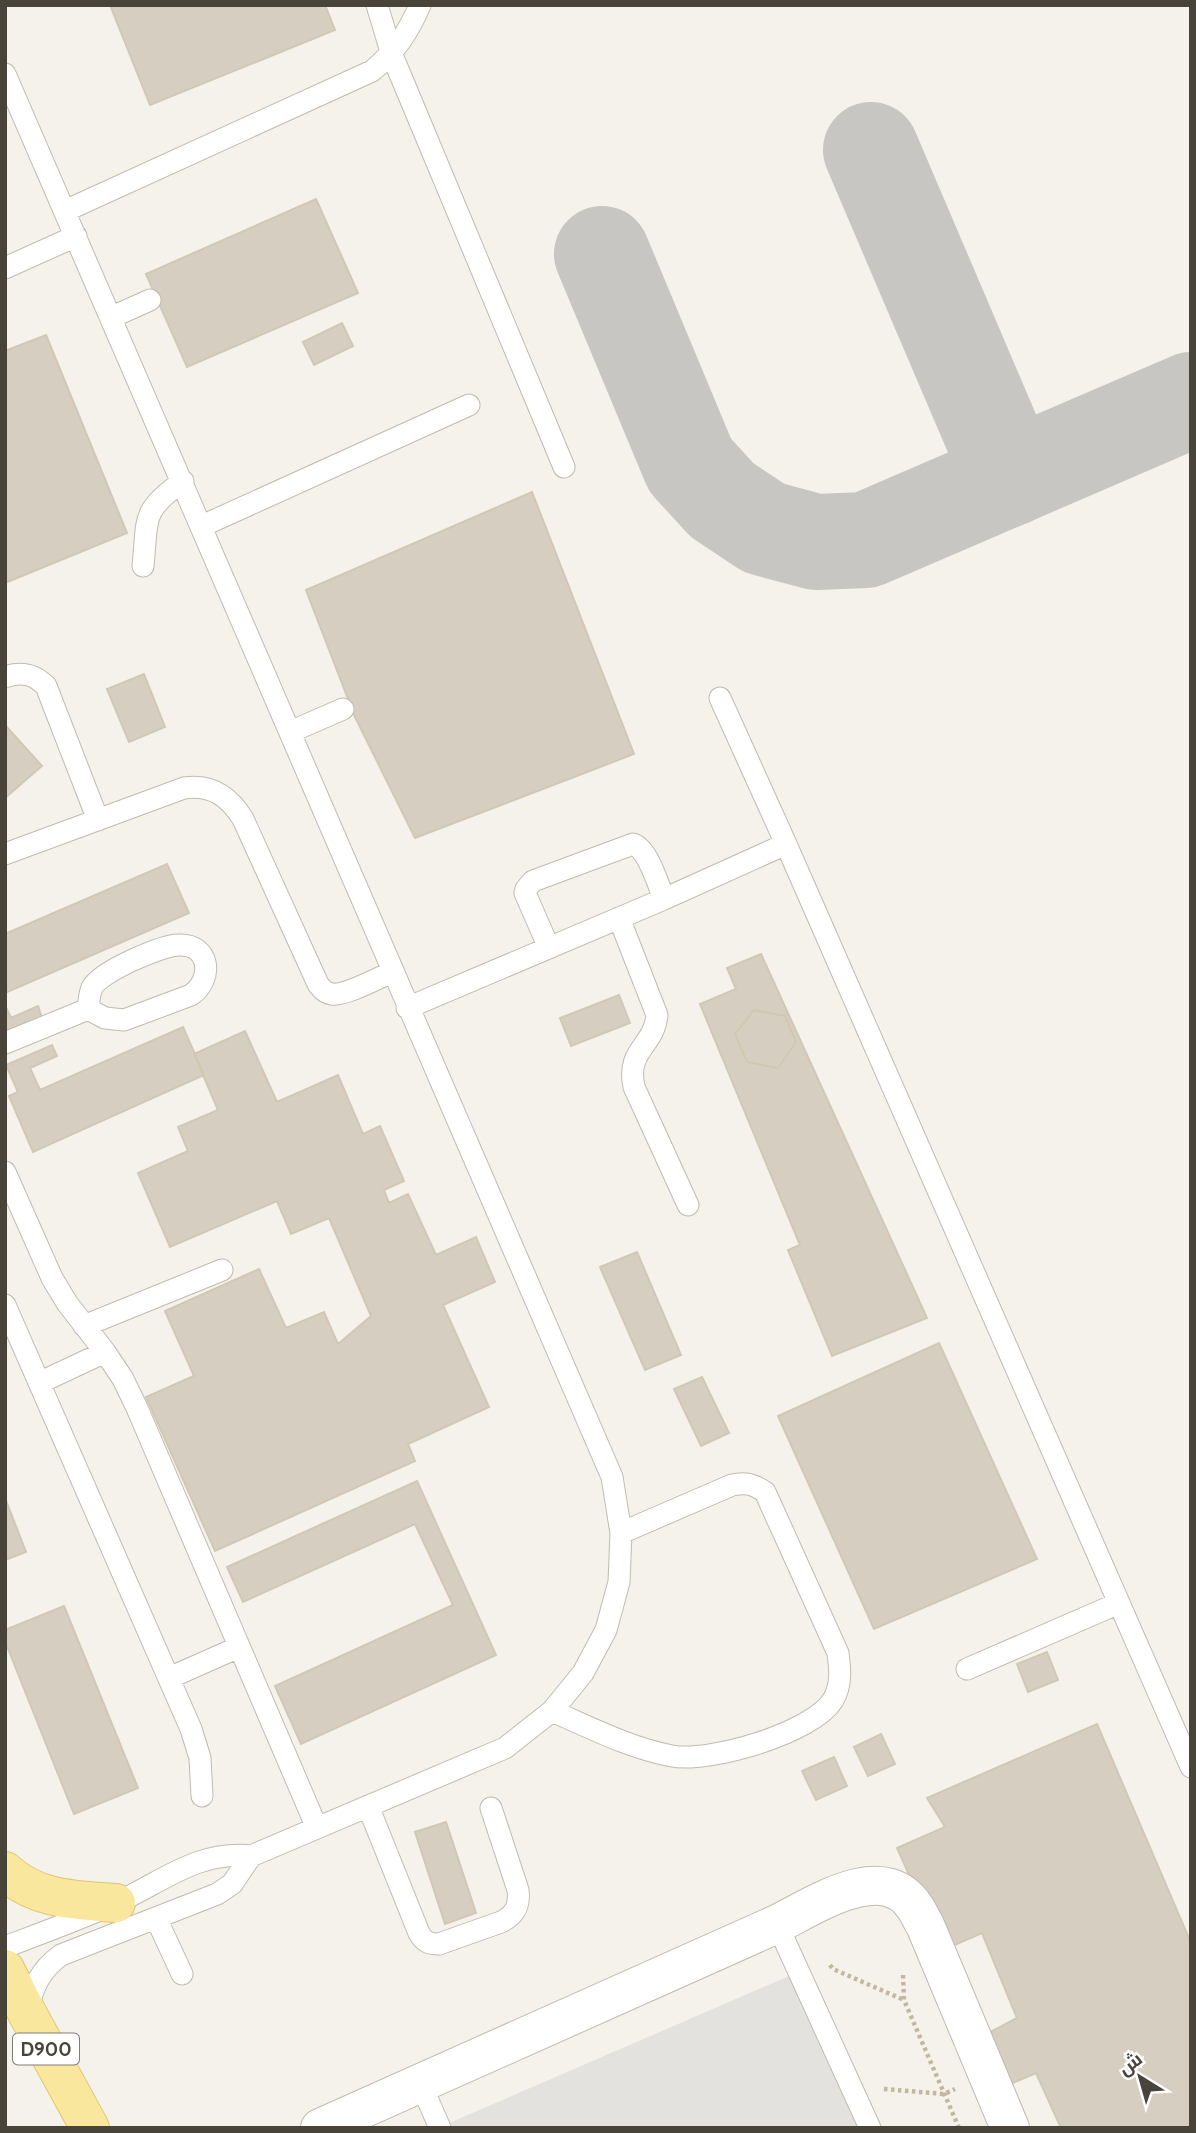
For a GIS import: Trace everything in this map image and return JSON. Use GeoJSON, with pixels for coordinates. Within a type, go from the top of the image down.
{"type":"FeatureCollection","features":[{"type":"Feature","properties":{"kind":"main road"},"geometry":{"type":"LineString","coordinates":[[5,1871],[30,1889],[47,1896],[116,1903]]}},
{"type":"Feature","properties":{"kind":"main road","name":"D900"},"geometry":{"type":"LineString","coordinates":[[5,1969],[90,2128]]}},
{"type":"Feature","properties":{"kind":"street"},"geometry":{"type":"LineString","coordinates":[[320,2128],[848,1890],[871,1884],[894,1889],[913,1904],[925,1925],[1010,2128]]}},
{"type":"Feature","properties":{"kind":"lane"},"geometry":{"type":"LineString","coordinates":[[377,5],[392,55],[564,467]]}},
{"type":"Feature","properties":{"kind":"lane"},"geometry":{"type":"LineString","coordinates":[[65,211],[372,71],[392,55],[409,31],[420,5]]}},
{"type":"Feature","properties":{"kind":"lane"},"geometry":{"type":"LineString","coordinates":[[5,1947],[116,1903],[199,1861],[217,1856],[251,1856],[505,1748],[551,1712],[583,1673],[606,1630],[619,1582],[621,1533],[612,1477],[407,1008],[112,317],[6,79]]}},
{"type":"Feature","properties":{"kind":"lane"},"geometry":{"type":"LineString","coordinates":[[5,268],[76,236]]}},
{"type":"Feature","properties":{"kind":"lane"},"geometry":{"type":"LineString","coordinates":[[112,317],[150,300]]}},
{"type":"Feature","properties":{"kind":"lane"},"geometry":{"type":"LineString","coordinates":[[202,526],[469,405]]}},
{"type":"Feature","properties":{"kind":"lane"},"geometry":{"type":"LineString","coordinates":[[143,566],[149,514],[157,500],[183,481]]}},
{"type":"Feature","properties":{"kind":"lane"},"geometry":{"type":"LineString","coordinates":[[5,677],[18,673],[29,674],[46,686],[99,820]]}},
{"type":"Feature","properties":{"kind":"lane"},"geometry":{"type":"LineString","coordinates":[[720,698],[1191,1767]]}},
{"type":"Feature","properties":{"kind":"lane"},"geometry":{"type":"LineString","coordinates":[[290,732],[344,709]]}},
{"type":"Feature","properties":{"kind":"lane"},"geometry":{"type":"LineString","coordinates":[[5,854],[184,788],[198,786],[212,790],[230,802],[243,819],[318,984],[324,991],[333,995],[343,993],[392,972]]}},
{"type":"Feature","properties":{"kind":"lane"},"geometry":{"type":"LineString","coordinates":[[549,948],[525,893],[533,881],[633,844],[638,845],[645,853],[664,899]]}},
{"type":"Feature","properties":{"kind":"lane"},"geometry":{"type":"LineString","coordinates":[[407,1008],[786,844]]}},
{"type":"Feature","properties":{"kind":"lane"},"geometry":{"type":"LineString","coordinates":[[619,918],[657,1015],[656,1028],[634,1060],[631,1073],[634,1087],[688,1205]]}},
{"type":"Feature","properties":{"kind":"lane"},"geometry":{"type":"LineString","coordinates":[[5,1043],[88,1009],[104,1017],[124,1020],[191,995],[200,989],[205,981],[207,970],[204,961],[199,953],[181,944],[116,967],[106,972],[92,988],[88,1009]]}},
{"type":"Feature","properties":{"kind":"lane"},"geometry":{"type":"LineString","coordinates":[[5,1172],[52,1278],[105,1352],[137,1408],[317,1828]]}},
{"type":"Feature","properties":{"kind":"lane"},"geometry":{"type":"LineString","coordinates":[[84,1326],[222,1270]]}},
{"type":"Feature","properties":{"kind":"lane"},"geometry":{"type":"LineString","coordinates":[[5,1305],[41,1382],[196,1743],[200,1758],[202,1796]]}},
{"type":"Feature","properties":{"kind":"lane"},"geometry":{"type":"LineString","coordinates":[[41,1382],[105,1352]]}},
{"type":"Feature","properties":{"kind":"lane"},"geometry":{"type":"LineString","coordinates":[[551,1712],[639,1749],[675,1757],[712,1756],[799,1727],[819,1716],[834,1699],[841,1676],[838,1653],[765,1492],[744,1482],[732,1485],[621,1533]]}},
{"type":"Feature","properties":{"kind":"lane"},"geometry":{"type":"LineString","coordinates":[[967,1669],[1119,1603]]}},
{"type":"Feature","properties":{"kind":"lane"},"geometry":{"type":"LineString","coordinates":[[169,1678],[239,1647]]}},
{"type":"Feature","properties":{"kind":"lane"},"geometry":{"type":"LineString","coordinates":[[368,1806],[419,1933],[423,1940],[430,1944],[439,1944],[501,1922],[510,1918],[516,1910],[518,1891],[491,1808]]}},
{"type":"Feature","properties":{"kind":"lane"},"geometry":{"type":"LineString","coordinates":[[27,2013],[40,1975],[61,1955],[217,1894],[232,1884],[251,1856]]}},
{"type":"Feature","properties":{"kind":"lane"},"geometry":{"type":"LineString","coordinates":[[156,1918],[182,1975]]}},
{"type":"Feature","properties":{"kind":"lane"},"geometry":{"type":"LineString","coordinates":[[777,1924],[870,2128]]}},
{"type":"Feature","properties":{"kind":"lane"},"geometry":{"type":"LineString","coordinates":[[420,2082],[440,2128]]}},
{"type":"Feature","properties":{"kind":"path"},"geometry":{"type":"LineString","coordinates":[[826,1961],[833,1969],[904,2000]]}},
{"type":"Feature","properties":{"kind":"path"},"geometry":{"type":"LineString","coordinates":[[903,1966],[904,2000],[959,2128]]}},
{"type":"Feature","properties":{"kind":"path"},"geometry":{"type":"LineString","coordinates":[[851,2085],[944,2094],[988,2075]]}},
{"type":"Feature","properties":{"kind":"shaded area"},"geometry":{"type":"Polygon","coordinates":[[[796,1973],[863,2128],[449,2128],[447,2124],[796,1973]]]}},
{"type":"Feature","properties":{"kind":"building"},"geometry":{"type":"Polygon","coordinates":[[[110,5],[325,5],[335,30],[150,105],[110,5]]]}},
{"type":"Feature","properties":{"kind":"building"},"geometry":{"type":"Polygon","coordinates":[[[316,199],[358,293],[187,367],[146,274],[316,199]]]}},
{"type":"Feature","properties":{"kind":"building"},"geometry":{"type":"Polygon","coordinates":[[[342,323],[353,346],[314,365],[303,342],[342,323]]]}},
{"type":"Feature","properties":{"kind":"building"},"geometry":{"type":"Polygon","coordinates":[[[46,335],[127,533],[5,583],[5,351],[46,335]]]}},
{"type":"Feature","properties":{"kind":"building"},"geometry":{"type":"Polygon","coordinates":[[[532,492],[634,754],[415,838],[355,717],[306,590],[532,492]]]}},
{"type":"Feature","properties":{"kind":"building"},"geometry":{"type":"Polygon","coordinates":[[[144,674],[165,727],[129,742],[107,689],[144,674]]]}},
{"type":"Feature","properties":{"kind":"building"},"geometry":{"type":"Polygon","coordinates":[[[5,725],[42,766],[5,798],[5,725]]]}},
{"type":"Feature","properties":{"kind":"building"},"geometry":{"type":"Polygon","coordinates":[[[167,864],[189,913],[5,993],[5,934],[167,864]]]}},
{"type":"Feature","properties":{"kind":"building"},"geometry":{"type":"Polygon","coordinates":[[[761,954],[927,1318],[832,1356],[788,1250],[800,1245],[700,1004],[736,989],[727,968],[761,954]]]}},
{"type":"Feature","properties":{"kind":"building"},"geometry":{"type":"Polygon","coordinates":[[[619,995],[630,1023],[571,1046],[560,1018],[619,995]]]}},
{"type":"Feature","properties":{"kind":"building"},"geometry":{"type":"Polygon","coordinates":[[[5,1005],[11,1018],[38,1006],[42,1018],[5,1034],[5,1005]]]}},
{"type":"Feature","properties":{"kind":"building"},"geometry":{"type":"Polygon","coordinates":[[[754,1010],[785,1016],[796,1042],[778,1068],[747,1062],[735,1034],[754,1010]]]}},
{"type":"Feature","properties":{"kind":"building"},"geometry":{"type":"Polygon","coordinates":[[[183,1027],[204,1075],[33,1152],[9,1096],[18,1092],[6,1065],[52,1045],[57,1056],[30,1068],[40,1090],[183,1027]]]}},
{"type":"Feature","properties":{"kind":"building"},"geometry":{"type":"Polygon","coordinates":[[[245,1031],[277,1102],[338,1075],[363,1134],[380,1126],[404,1181],[384,1190],[389,1203],[408,1194],[436,1255],[476,1237],[495,1282],[443,1305],[489,1407],[408,1444],[415,1461],[215,1551],[146,1397],[194,1376],[165,1311],[259,1269],[286,1328],[324,1312],[338,1344],[371,1316],[329,1218],[291,1234],[277,1201],[170,1247],[138,1173],[188,1151],[178,1127],[218,1110],[194,1054],[245,1031]]]}},
{"type":"Feature","properties":{"kind":"building"},"geometry":{"type":"Polygon","coordinates":[[[637,1252],[681,1355],[645,1370],[600,1267],[637,1252]]]}},
{"type":"Feature","properties":{"kind":"building"},"geometry":{"type":"Polygon","coordinates":[[[939,1343],[1037,1559],[874,1629],[778,1416],[939,1343]]]}},
{"type":"Feature","properties":{"kind":"building"},"geometry":{"type":"Polygon","coordinates":[[[702,1377],[729,1433],[701,1446],[674,1389],[702,1377]]]}},
{"type":"Feature","properties":{"kind":"building"},"geometry":{"type":"Polygon","coordinates":[[[417,1481],[496,1655],[301,1744],[275,1686],[453,1605],[415,1524],[243,1602],[227,1567],[417,1481]]]}},
{"type":"Feature","properties":{"kind":"building"},"geometry":{"type":"Polygon","coordinates":[[[5,1498],[26,1552],[5,1560],[5,1498]]]}},
{"type":"Feature","properties":{"kind":"building"},"geometry":{"type":"Polygon","coordinates":[[[64,1606],[138,1788],[74,1814],[5,1641],[5,1630],[64,1606]]]}},
{"type":"Feature","properties":{"kind":"building"},"geometry":{"type":"Polygon","coordinates":[[[1047,1652],[1058,1680],[1028,1692],[1017,1664],[1047,1652]]]}},
{"type":"Feature","properties":{"kind":"building"},"geometry":{"type":"Polygon","coordinates":[[[1097,1724],[1191,1943],[1191,2128],[1061,2128],[1036,2073],[1001,2088],[979,2038],[1017,2018],[982,1933],[943,1950],[897,1848],[945,1827],[927,1798],[1097,1724]]]}},
{"type":"Feature","properties":{"kind":"building"},"geometry":{"type":"Polygon","coordinates":[[[881,1734],[895,1764],[868,1776],[854,1747],[881,1734]]]}},
{"type":"Feature","properties":{"kind":"building"},"geometry":{"type":"Polygon","coordinates":[[[834,1757],[847,1786],[816,1800],[802,1771],[834,1757]]]}},
{"type":"Feature","properties":{"kind":"building"},"geometry":{"type":"Polygon","coordinates":[[[446,1822],[476,1913],[445,1924],[415,1832],[446,1822]]]}},
{"type":"Feature","properties":{"kind":"taxiway"},"geometry":{"type":"LineString","coordinates":[[871,150],[1011,478]]}},
{"type":"Feature","properties":{"kind":"taxiway"},"geometry":{"type":"LineString","coordinates":[[602,254],[690,465],[722,500],[764,528],[816,542],[866,540],[1191,400]]}}]}
